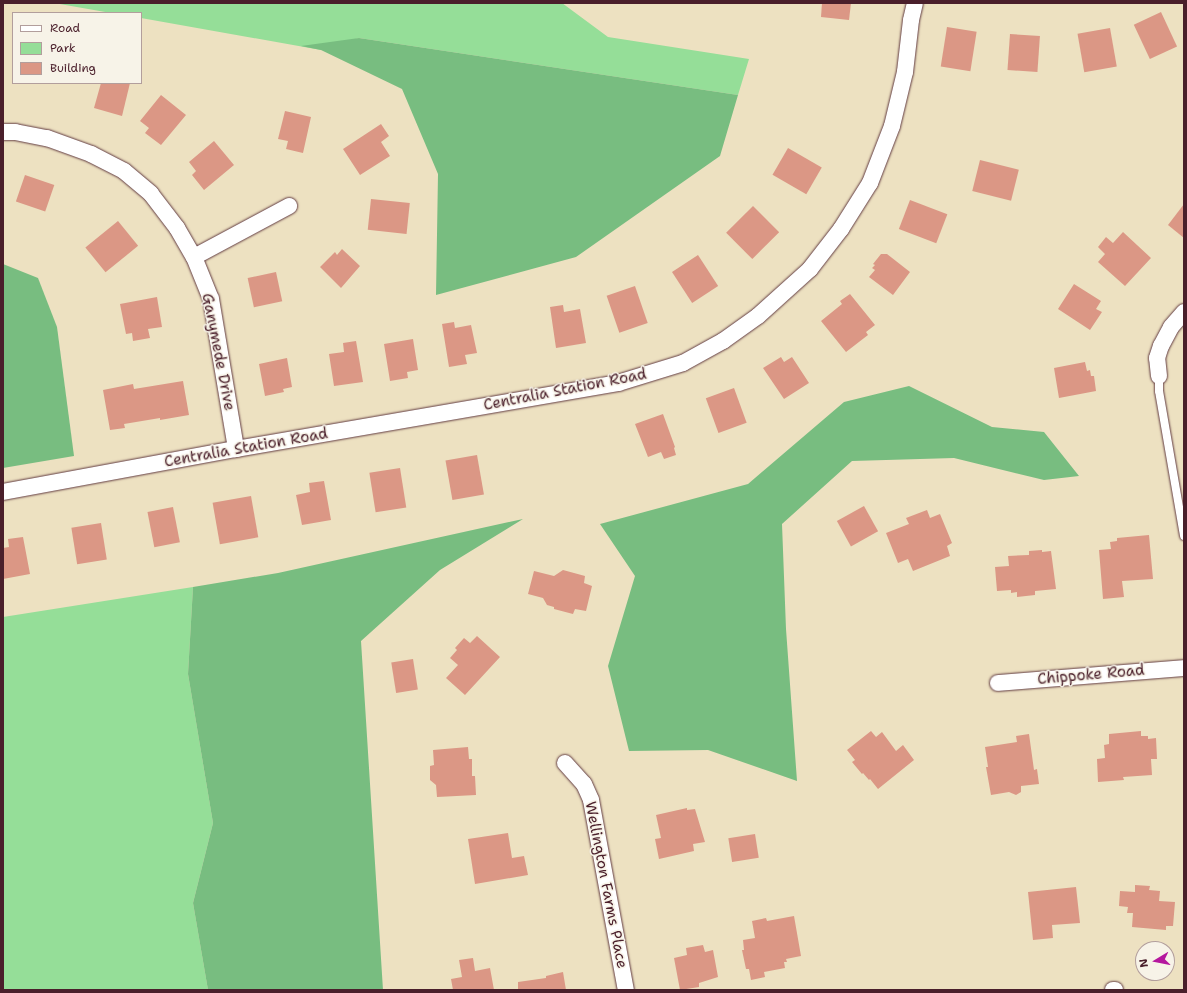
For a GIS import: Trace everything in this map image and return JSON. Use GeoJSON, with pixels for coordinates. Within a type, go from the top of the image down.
{"type":"FeatureCollection","features":[{"type":"Feature","properties":{"kind":"street","name":"Centralia Station Road"},"geometry":{"type":"LineString","coordinates":[[3,492],[236,449],[618,383],[683,363],[723,341],[758,316],[810,269],[841,229],[870,183],[892,126],[905,72],[910,20],[915,3]]}},
{"type":"Feature","properties":{"kind":"street","name":"Ganymede Drive"},"geometry":{"type":"LineString","coordinates":[[3,132],[15,132],[48,138],[91,154],[124,171],[151,194],[177,228],[194,257],[211,299],[236,449]]}},
{"type":"Feature","properties":{"kind":"street"},"geometry":{"type":"LineString","coordinates":[[194,257],[289,206]]}},
{"type":"Feature","properties":{"kind":"street"},"geometry":{"type":"LineString","coordinates":[[1159,376],[1157,358],[1161,346],[1172,327],[1184,312]]}},
{"type":"Feature","properties":{"kind":"street","name":"Chippoke Road"},"geometry":{"type":"LineString","coordinates":[[998,683],[1184,668]]}},
{"type":"Feature","properties":{"kind":"street","name":"Wellington Farms Place"},"geometry":{"type":"LineString","coordinates":[[565,763],[584,784],[591,800],[626,990]]}},
{"type":"Feature","properties":{"kind":"lane"},"geometry":{"type":"LineString","coordinates":[[1159,376],[1159,391],[1184,536]]}},
{"type":"Feature","properties":{"kind":"green space"},"geometry":{"type":"Polygon","coordinates":[[[54,3],[562,3],[608,37],[749,59],[738,95],[359,38],[321,50],[142,18],[142,12],[105,12],[54,3]]]}},
{"type":"Feature","properties":{"kind":"green space"},"geometry":{"type":"Polygon","coordinates":[[[359,38],[738,95],[720,156],[576,257],[436,295],[438,174],[402,89],[321,50],[301,46],[359,38]]]}},
{"type":"Feature","properties":{"kind":"green space"},"geometry":{"type":"Polygon","coordinates":[[[3,264],[38,278],[57,327],[74,456],[3,468],[3,264]]]}},
{"type":"Feature","properties":{"kind":"green space"},"geometry":{"type":"Polygon","coordinates":[[[909,386],[992,427],[1044,432],[1079,476],[1044,480],[954,458],[852,461],[782,524],[786,629],[797,781],[708,750],[629,751],[608,666],[635,576],[600,524],[748,484],[844,402],[909,386]]]}},
{"type":"Feature","properties":{"kind":"green space"},"geometry":{"type":"Polygon","coordinates":[[[523,519],[440,570],[361,641],[383,990],[208,990],[193,903],[213,823],[188,674],[193,587],[278,573],[523,519]]]}},
{"type":"Feature","properties":{"kind":"green space"},"geometry":{"type":"Polygon","coordinates":[[[193,587],[188,674],[213,823],[193,903],[208,990],[3,990],[3,617],[193,587]]]}},
{"type":"Feature","properties":{"kind":"building"},"geometry":{"type":"Polygon","coordinates":[[[822,3],[851,3],[849,20],[821,17],[822,3]]]}},
{"type":"Feature","properties":{"kind":"building"},"geometry":{"type":"Polygon","coordinates":[[[1161,12],[1177,46],[1150,59],[1134,25],[1161,12]]]}},
{"type":"Feature","properties":{"kind":"building"},"geometry":{"type":"Polygon","coordinates":[[[947,27],[977,32],[970,71],[941,67],[947,27]]]}},
{"type":"Feature","properties":{"kind":"building"},"geometry":{"type":"Polygon","coordinates":[[[1110,28],[1117,66],[1084,72],[1078,34],[1110,28]]]}},
{"type":"Feature","properties":{"kind":"building"},"geometry":{"type":"Polygon","coordinates":[[[1010,34],[1040,36],[1037,72],[1007,70],[1010,34]]]}},
{"type":"Feature","properties":{"kind":"building"},"geometry":{"type":"Polygon","coordinates":[[[101,84],[130,84],[122,116],[94,108],[101,84]]]}},
{"type":"Feature","properties":{"kind":"building"},"geometry":{"type":"Polygon","coordinates":[[[161,95],[186,115],[161,145],[145,133],[149,128],[140,121],[161,95]]]}},
{"type":"Feature","properties":{"kind":"building"},"geometry":{"type":"Polygon","coordinates":[[[285,111],[311,117],[303,153],[286,149],[288,141],[278,139],[285,111]]]}},
{"type":"Feature","properties":{"kind":"building"},"geometry":{"type":"Polygon","coordinates":[[[381,124],[389,136],[381,142],[390,156],[360,175],[343,149],[381,124]]]}},
{"type":"Feature","properties":{"kind":"building"},"geometry":{"type":"Polygon","coordinates":[[[214,141],[234,165],[204,190],[192,175],[196,171],[189,162],[214,141]]]}},
{"type":"Feature","properties":{"kind":"building"},"geometry":{"type":"Polygon","coordinates":[[[788,148],[822,168],[806,194],[772,175],[788,148]]]}},
{"type":"Feature","properties":{"kind":"building"},"geometry":{"type":"Polygon","coordinates":[[[980,160],[1019,170],[1011,201],[972,191],[980,160]]]}},
{"type":"Feature","properties":{"kind":"building"},"geometry":{"type":"Polygon","coordinates":[[[25,175],[54,185],[45,212],[16,201],[25,175]]]}},
{"type":"Feature","properties":{"kind":"building"},"geometry":{"type":"Polygon","coordinates":[[[371,199],[410,203],[407,234],[368,230],[371,199]]]}},
{"type":"Feature","properties":{"kind":"building"},"geometry":{"type":"Polygon","coordinates":[[[910,200],[947,214],[936,243],[899,229],[910,200]]]}},
{"type":"Feature","properties":{"kind":"building"},"geometry":{"type":"Polygon","coordinates":[[[1184,204],[1184,238],[1168,225],[1184,204]]]}},
{"type":"Feature","properties":{"kind":"building"},"geometry":{"type":"Polygon","coordinates":[[[753,206],[779,232],[752,259],[726,233],[753,206]]]}},
{"type":"Feature","properties":{"kind":"building"},"geometry":{"type":"Polygon","coordinates":[[[118,221],[138,246],[105,272],[85,247],[118,221]]]}},
{"type":"Feature","properties":{"kind":"building"},"geometry":{"type":"Polygon","coordinates":[[[1123,232],[1151,258],[1125,286],[1098,262],[1105,254],[1098,247],[1106,237],[1113,243],[1123,232]]]}},
{"type":"Feature","properties":{"kind":"building"},"geometry":{"type":"Polygon","coordinates":[[[342,249],[360,266],[341,288],[320,267],[335,252],[337,255],[342,249]]]}},
{"type":"Feature","properties":{"kind":"building"},"geometry":{"type":"Polygon","coordinates":[[[881,254],[887,254],[910,272],[893,295],[869,277],[875,270],[872,268],[875,265],[873,264],[881,254]]]}},
{"type":"Feature","properties":{"kind":"building"},"geometry":{"type":"Polygon","coordinates":[[[698,255],[718,286],[692,303],[672,272],[698,255]]]}},
{"type":"Feature","properties":{"kind":"building"},"geometry":{"type":"Polygon","coordinates":[[[276,272],[282,301],[254,307],[248,278],[276,272]]]}},
{"type":"Feature","properties":{"kind":"building"},"geometry":{"type":"Polygon","coordinates":[[[1074,284],[1101,301],[1096,309],[1102,312],[1090,330],[1058,309],[1074,284]]]}},
{"type":"Feature","properties":{"kind":"building"},"geometry":{"type":"Polygon","coordinates":[[[635,286],[648,323],[619,333],[607,296],[635,286]]]}},
{"type":"Feature","properties":{"kind":"building"},"geometry":{"type":"Polygon","coordinates":[[[850,294],[875,325],[866,332],[868,335],[846,352],[821,321],[842,304],[840,301],[850,294]]]}},
{"type":"Feature","properties":{"kind":"building"},"geometry":{"type":"Polygon","coordinates":[[[157,297],[162,327],[148,329],[150,338],[133,341],[132,333],[126,334],[120,304],[157,297]]]}},
{"type":"Feature","properties":{"kind":"building"},"geometry":{"type":"Polygon","coordinates":[[[563,305],[564,312],[580,309],[586,343],[556,348],[550,307],[563,305]]]}},
{"type":"Feature","properties":{"kind":"building"},"geometry":{"type":"Polygon","coordinates":[[[454,322],[455,328],[471,325],[477,353],[465,355],[467,364],[449,367],[442,324],[454,322]]]}},
{"type":"Feature","properties":{"kind":"building"},"geometry":{"type":"Polygon","coordinates":[[[413,339],[418,370],[407,372],[408,378],[390,381],[384,344],[413,339]]]}},
{"type":"Feature","properties":{"kind":"building"},"geometry":{"type":"Polygon","coordinates":[[[356,341],[363,382],[334,386],[329,354],[344,352],[343,343],[356,341]]]}},
{"type":"Feature","properties":{"kind":"building"},"geometry":{"type":"Polygon","coordinates":[[[781,357],[784,362],[792,357],[809,383],[784,399],[763,368],[781,357]]]}},
{"type":"Feature","properties":{"kind":"building"},"geometry":{"type":"Polygon","coordinates":[[[287,358],[292,387],[283,389],[284,392],[265,396],[259,364],[287,358]]]}},
{"type":"Feature","properties":{"kind":"building"},"geometry":{"type":"Polygon","coordinates":[[[1085,362],[1087,371],[1090,370],[1091,376],[1094,376],[1096,391],[1059,398],[1054,368],[1085,362]]]}},
{"type":"Feature","properties":{"kind":"building"},"geometry":{"type":"Polygon","coordinates":[[[183,381],[189,415],[124,424],[125,428],[110,430],[103,390],[133,384],[134,389],[183,381]]]}},
{"type":"Feature","properties":{"kind":"building"},"geometry":{"type":"Polygon","coordinates":[[[734,388],[747,423],[718,433],[706,398],[734,388]]]}},
{"type":"Feature","properties":{"kind":"building"},"geometry":{"type":"Polygon","coordinates":[[[663,414],[675,447],[676,455],[664,459],[661,452],[648,457],[635,424],[663,414]]]}},
{"type":"Feature","properties":{"kind":"building"},"geometry":{"type":"Polygon","coordinates":[[[477,455],[484,494],[452,500],[445,461],[477,455]]]}},
{"type":"Feature","properties":{"kind":"building"},"geometry":{"type":"Polygon","coordinates":[[[400,468],[406,508],[376,512],[369,473],[400,468]]]}},
{"type":"Feature","properties":{"kind":"building"},"geometry":{"type":"Polygon","coordinates":[[[324,481],[331,520],[302,525],[296,495],[310,492],[309,483],[324,481]]]}},
{"type":"Feature","properties":{"kind":"building"},"geometry":{"type":"Polygon","coordinates":[[[251,496],[258,537],[220,544],[213,503],[251,496]]]}},
{"type":"Feature","properties":{"kind":"building"},"geometry":{"type":"Polygon","coordinates":[[[864,506],[878,531],[851,546],[837,521],[864,506]]]}},
{"type":"Feature","properties":{"kind":"building"},"geometry":{"type":"Polygon","coordinates":[[[173,507],[180,542],[154,547],[147,512],[173,507]]]}},
{"type":"Feature","properties":{"kind":"building"},"geometry":{"type":"Polygon","coordinates":[[[927,510],[930,518],[940,514],[952,543],[947,546],[950,556],[913,571],[908,559],[898,563],[886,533],[909,524],[906,518],[927,510]]]}},
{"type":"Feature","properties":{"kind":"building"},"geometry":{"type":"Polygon","coordinates":[[[101,523],[107,560],[77,564],[71,528],[101,523]]]}},
{"type":"Feature","properties":{"kind":"building"},"geometry":{"type":"Polygon","coordinates":[[[1149,535],[1153,579],[1122,581],[1124,597],[1103,599],[1099,550],[1111,549],[1110,542],[1117,541],[1117,538],[1149,535]]]}},
{"type":"Feature","properties":{"kind":"building"},"geometry":{"type":"Polygon","coordinates":[[[23,537],[30,574],[3,579],[3,548],[9,547],[8,539],[23,537]]]}},
{"type":"Feature","properties":{"kind":"building"},"geometry":{"type":"Polygon","coordinates":[[[1042,550],[1042,552],[1051,551],[1056,589],[1035,591],[1035,595],[1017,597],[1017,592],[1011,593],[1011,590],[997,591],[995,567],[1009,566],[1008,556],[1029,555],[1029,551],[1042,550]]]}},
{"type":"Feature","properties":{"kind":"building"},"geometry":{"type":"Polygon","coordinates":[[[563,570],[585,576],[584,583],[592,586],[586,611],[575,609],[573,614],[554,609],[554,607],[547,605],[543,598],[528,594],[534,571],[554,576],[563,570]]]}},
{"type":"Feature","properties":{"kind":"building"},"geometry":{"type":"Polygon","coordinates":[[[477,636],[500,657],[465,695],[446,678],[458,665],[450,658],[457,650],[455,648],[464,638],[470,643],[477,636]]]}},
{"type":"Feature","properties":{"kind":"building"},"geometry":{"type":"Polygon","coordinates":[[[413,659],[418,690],[396,693],[391,662],[413,659]]]}},
{"type":"Feature","properties":{"kind":"building"},"geometry":{"type":"Polygon","coordinates":[[[871,731],[876,737],[882,732],[896,751],[903,745],[914,760],[878,789],[852,762],[855,760],[847,750],[871,731]]]}},
{"type":"Feature","properties":{"kind":"building"},"geometry":{"type":"Polygon","coordinates":[[[1141,731],[1141,736],[1148,736],[1148,739],[1156,738],[1157,759],[1151,759],[1152,775],[1123,777],[1124,780],[1098,782],[1097,759],[1105,758],[1104,745],[1109,744],[1109,734],[1141,731]]]}},
{"type":"Feature","properties":{"kind":"building"},"geometry":{"type":"Polygon","coordinates":[[[1029,734],[1034,770],[1037,769],[1039,784],[1021,786],[1021,792],[1016,795],[1009,792],[991,795],[986,767],[988,767],[985,747],[1017,742],[1016,736],[1029,734]]]}},
{"type":"Feature","properties":{"kind":"building"},"geometry":{"type":"Polygon","coordinates":[[[468,747],[469,759],[472,759],[472,776],[475,776],[476,795],[437,797],[436,785],[430,780],[430,766],[434,765],[433,750],[468,747]]]}},
{"type":"Feature","properties":{"kind":"building"},"geometry":{"type":"Polygon","coordinates":[[[687,808],[687,810],[695,809],[705,842],[693,844],[694,851],[659,859],[655,839],[661,838],[656,815],[687,808]]]}},
{"type":"Feature","properties":{"kind":"building"},"geometry":{"type":"Polygon","coordinates":[[[508,833],[512,858],[524,856],[528,875],[475,884],[468,839],[508,833]]]}},
{"type":"Feature","properties":{"kind":"building"},"geometry":{"type":"Polygon","coordinates":[[[755,834],[759,858],[732,862],[728,838],[755,834]]]}},
{"type":"Feature","properties":{"kind":"building"},"geometry":{"type":"Polygon","coordinates":[[[1135,885],[1150,886],[1149,890],[1160,891],[1159,901],[1175,902],[1173,926],[1166,926],[1166,930],[1132,927],[1133,913],[1127,913],[1128,907],[1119,906],[1120,891],[1135,892],[1135,885]]]}},
{"type":"Feature","properties":{"kind":"building"},"geometry":{"type":"Polygon","coordinates":[[[1076,887],[1080,923],[1052,925],[1053,938],[1033,940],[1028,892],[1076,887]]]}},
{"type":"Feature","properties":{"kind":"building"},"geometry":{"type":"Polygon","coordinates":[[[794,916],[801,956],[786,959],[787,962],[784,962],[785,968],[764,972],[765,977],[751,980],[749,969],[746,969],[742,950],[744,950],[743,940],[755,938],[752,921],[766,918],[767,921],[794,916]]]}},
{"type":"Feature","properties":{"kind":"building"},"geometry":{"type":"Polygon","coordinates":[[[703,945],[705,952],[713,950],[718,977],[699,983],[699,987],[680,990],[674,958],[687,955],[686,948],[703,945]]]}},
{"type":"Feature","properties":{"kind":"building"},"geometry":{"type":"Polygon","coordinates":[[[473,958],[475,971],[490,968],[494,990],[453,990],[451,979],[462,977],[459,960],[473,958]]]}},
{"type":"Feature","properties":{"kind":"building"},"geometry":{"type":"Polygon","coordinates":[[[563,972],[566,990],[518,990],[518,982],[546,978],[546,976],[563,972]]]}}]}
